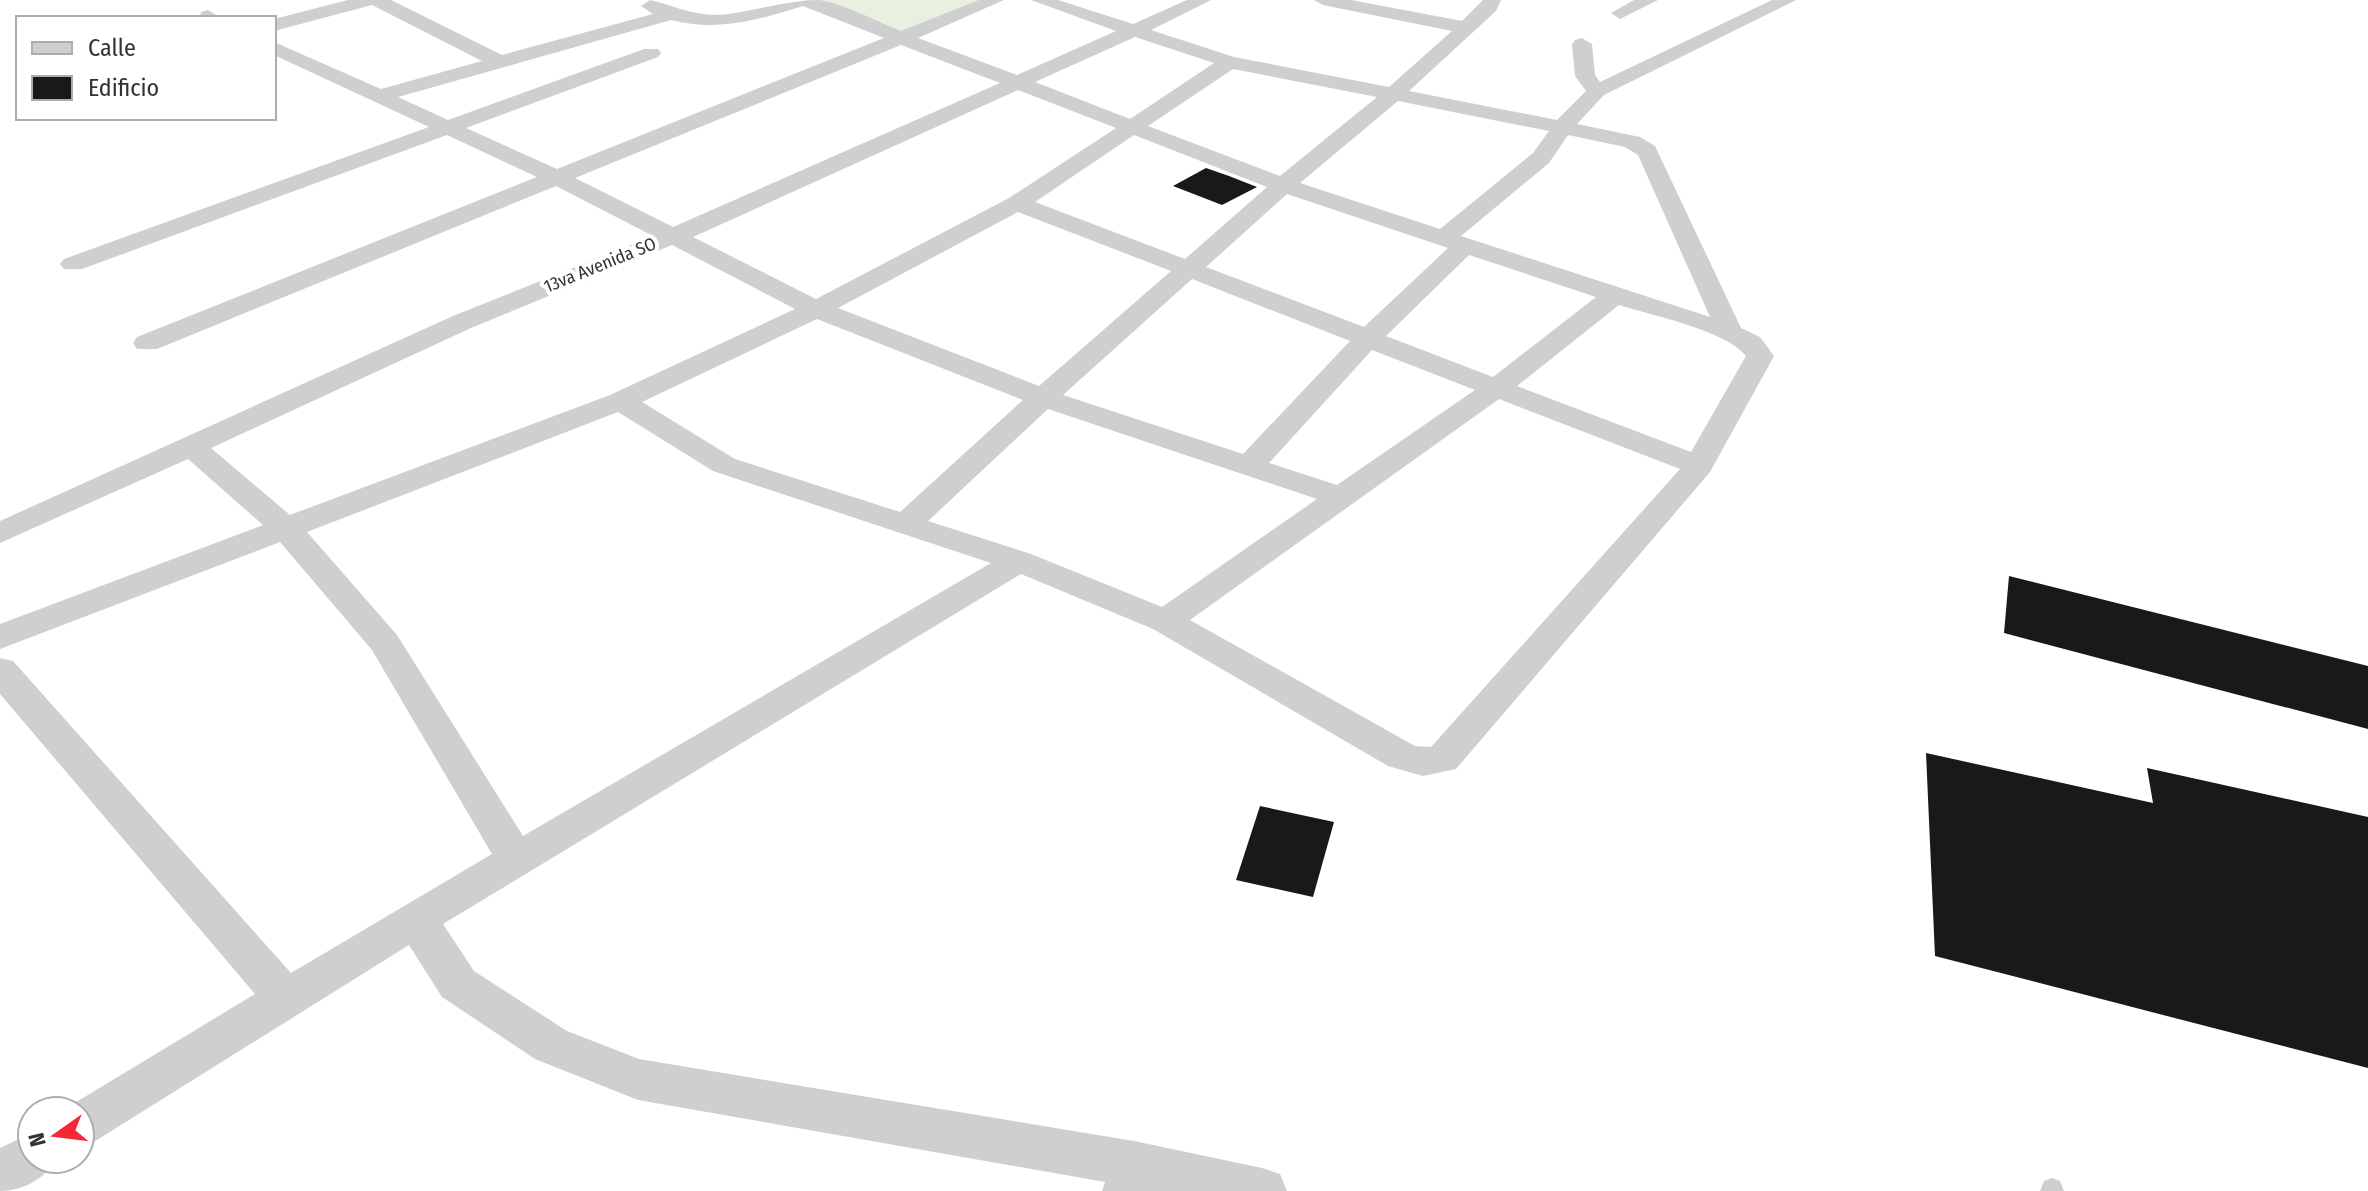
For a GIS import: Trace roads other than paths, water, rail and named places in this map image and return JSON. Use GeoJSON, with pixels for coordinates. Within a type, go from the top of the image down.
{"type":"FeatureCollection","features":[{"type":"Feature","properties":{"kind":"street"},"geometry":{"type":"LineString","coordinates":[[276,24],[369,0]]}},
{"type":"Feature","properties":{"kind":"street"},"geometry":{"type":"LineString","coordinates":[[377,0],[500,62]]}},
{"type":"Feature","properties":{"kind":"street"},"geometry":{"type":"LineString","coordinates":[[620,401],[724,465],[1019,561],[1165,621],[1402,756],[1423,762],[1442,759],[1699,466],[1760,356],[1750,343],[1730,333],[1283,185],[803,0],[721,23],[669,15],[639,0]]}},
{"type":"Feature","properties":{"kind":"street"},"geometry":{"type":"LineString","coordinates":[[147,343],[995,0]]}},
{"type":"Feature","properties":{"kind":"street"},"geometry":{"type":"LineString","coordinates":[[1040,0],[1230,62],[1632,142],[1647,151],[1730,333]]}},
{"type":"Feature","properties":{"kind":"street","name":"13va Avenida SO"},"geometry":{"type":"LineString","coordinates":[[0,533],[462,322],[676,235],[1202,0]]}},
{"type":"Feature","properties":{"kind":"street"},"geometry":{"type":"LineString","coordinates":[[1323,0],[1467,28]]}},
{"type":"Feature","properties":{"kind":"street"},"geometry":{"type":"LineString","coordinates":[[907,523],[1283,185],[1395,93],[1467,28],[1492,0]]}},
{"type":"Feature","properties":{"kind":"street"},"geometry":{"type":"LineString","coordinates":[[1620,13],[1649,0]]}},
{"type":"Feature","properties":{"kind":"street"},"geometry":{"type":"LineString","coordinates":[[1249,466],[1454,241],[1541,158],[1562,127],[1597,91],[1787,0]]}},
{"type":"Feature","properties":{"kind":"street"},"geometry":{"type":"LineString","coordinates":[[1739,3],[1766,10]]}},
{"type":"Feature","properties":{"kind":"street"},"geometry":{"type":"LineString","coordinates":[[382,95],[669,15]]}},
{"type":"Feature","properties":{"kind":"street"},"geometry":{"type":"LineString","coordinates":[[1582,44],[1585,76],[1597,91]]}},
{"type":"Feature","properties":{"kind":"street"},"geometry":{"type":"LineString","coordinates":[[276,49],[554,176],[676,235],[816,309],[1043,398],[1341,497]]}},
{"type":"Feature","properties":{"kind":"street"},"geometry":{"type":"LineString","coordinates":[[73,264],[446,125],[651,53]]}},
{"type":"Feature","properties":{"kind":"street"},"geometry":{"type":"LineString","coordinates":[[0,637],[620,401],[816,309],[1017,203],[1230,62]]}},
{"type":"Feature","properties":{"kind":"street"},"geometry":{"type":"LineString","coordinates":[[1017,203],[1699,466]]}},
{"type":"Feature","properties":{"kind":"street"},"geometry":{"type":"LineString","coordinates":[[1165,621],[1496,388],[1617,294]]}},
{"type":"Feature","properties":{"kind":"street"},"geometry":{"type":"LineString","coordinates":[[191,446],[286,528],[385,643],[516,859]]}},
{"type":"Feature","properties":{"kind":"street"},"geometry":{"type":"LineString","coordinates":[[96,1115],[416,919],[1019,561]]}},
{"type":"Feature","properties":{"kind":"street"},"geometry":{"type":"LineString","coordinates":[[0,670],[286,999]]}},
{"type":"Feature","properties":{"kind":"street"},"geometry":{"type":"LineString","coordinates":[[416,919],[458,984],[551,1045],[638,1079],[1130,1177],[1262,1191]]}}]}
